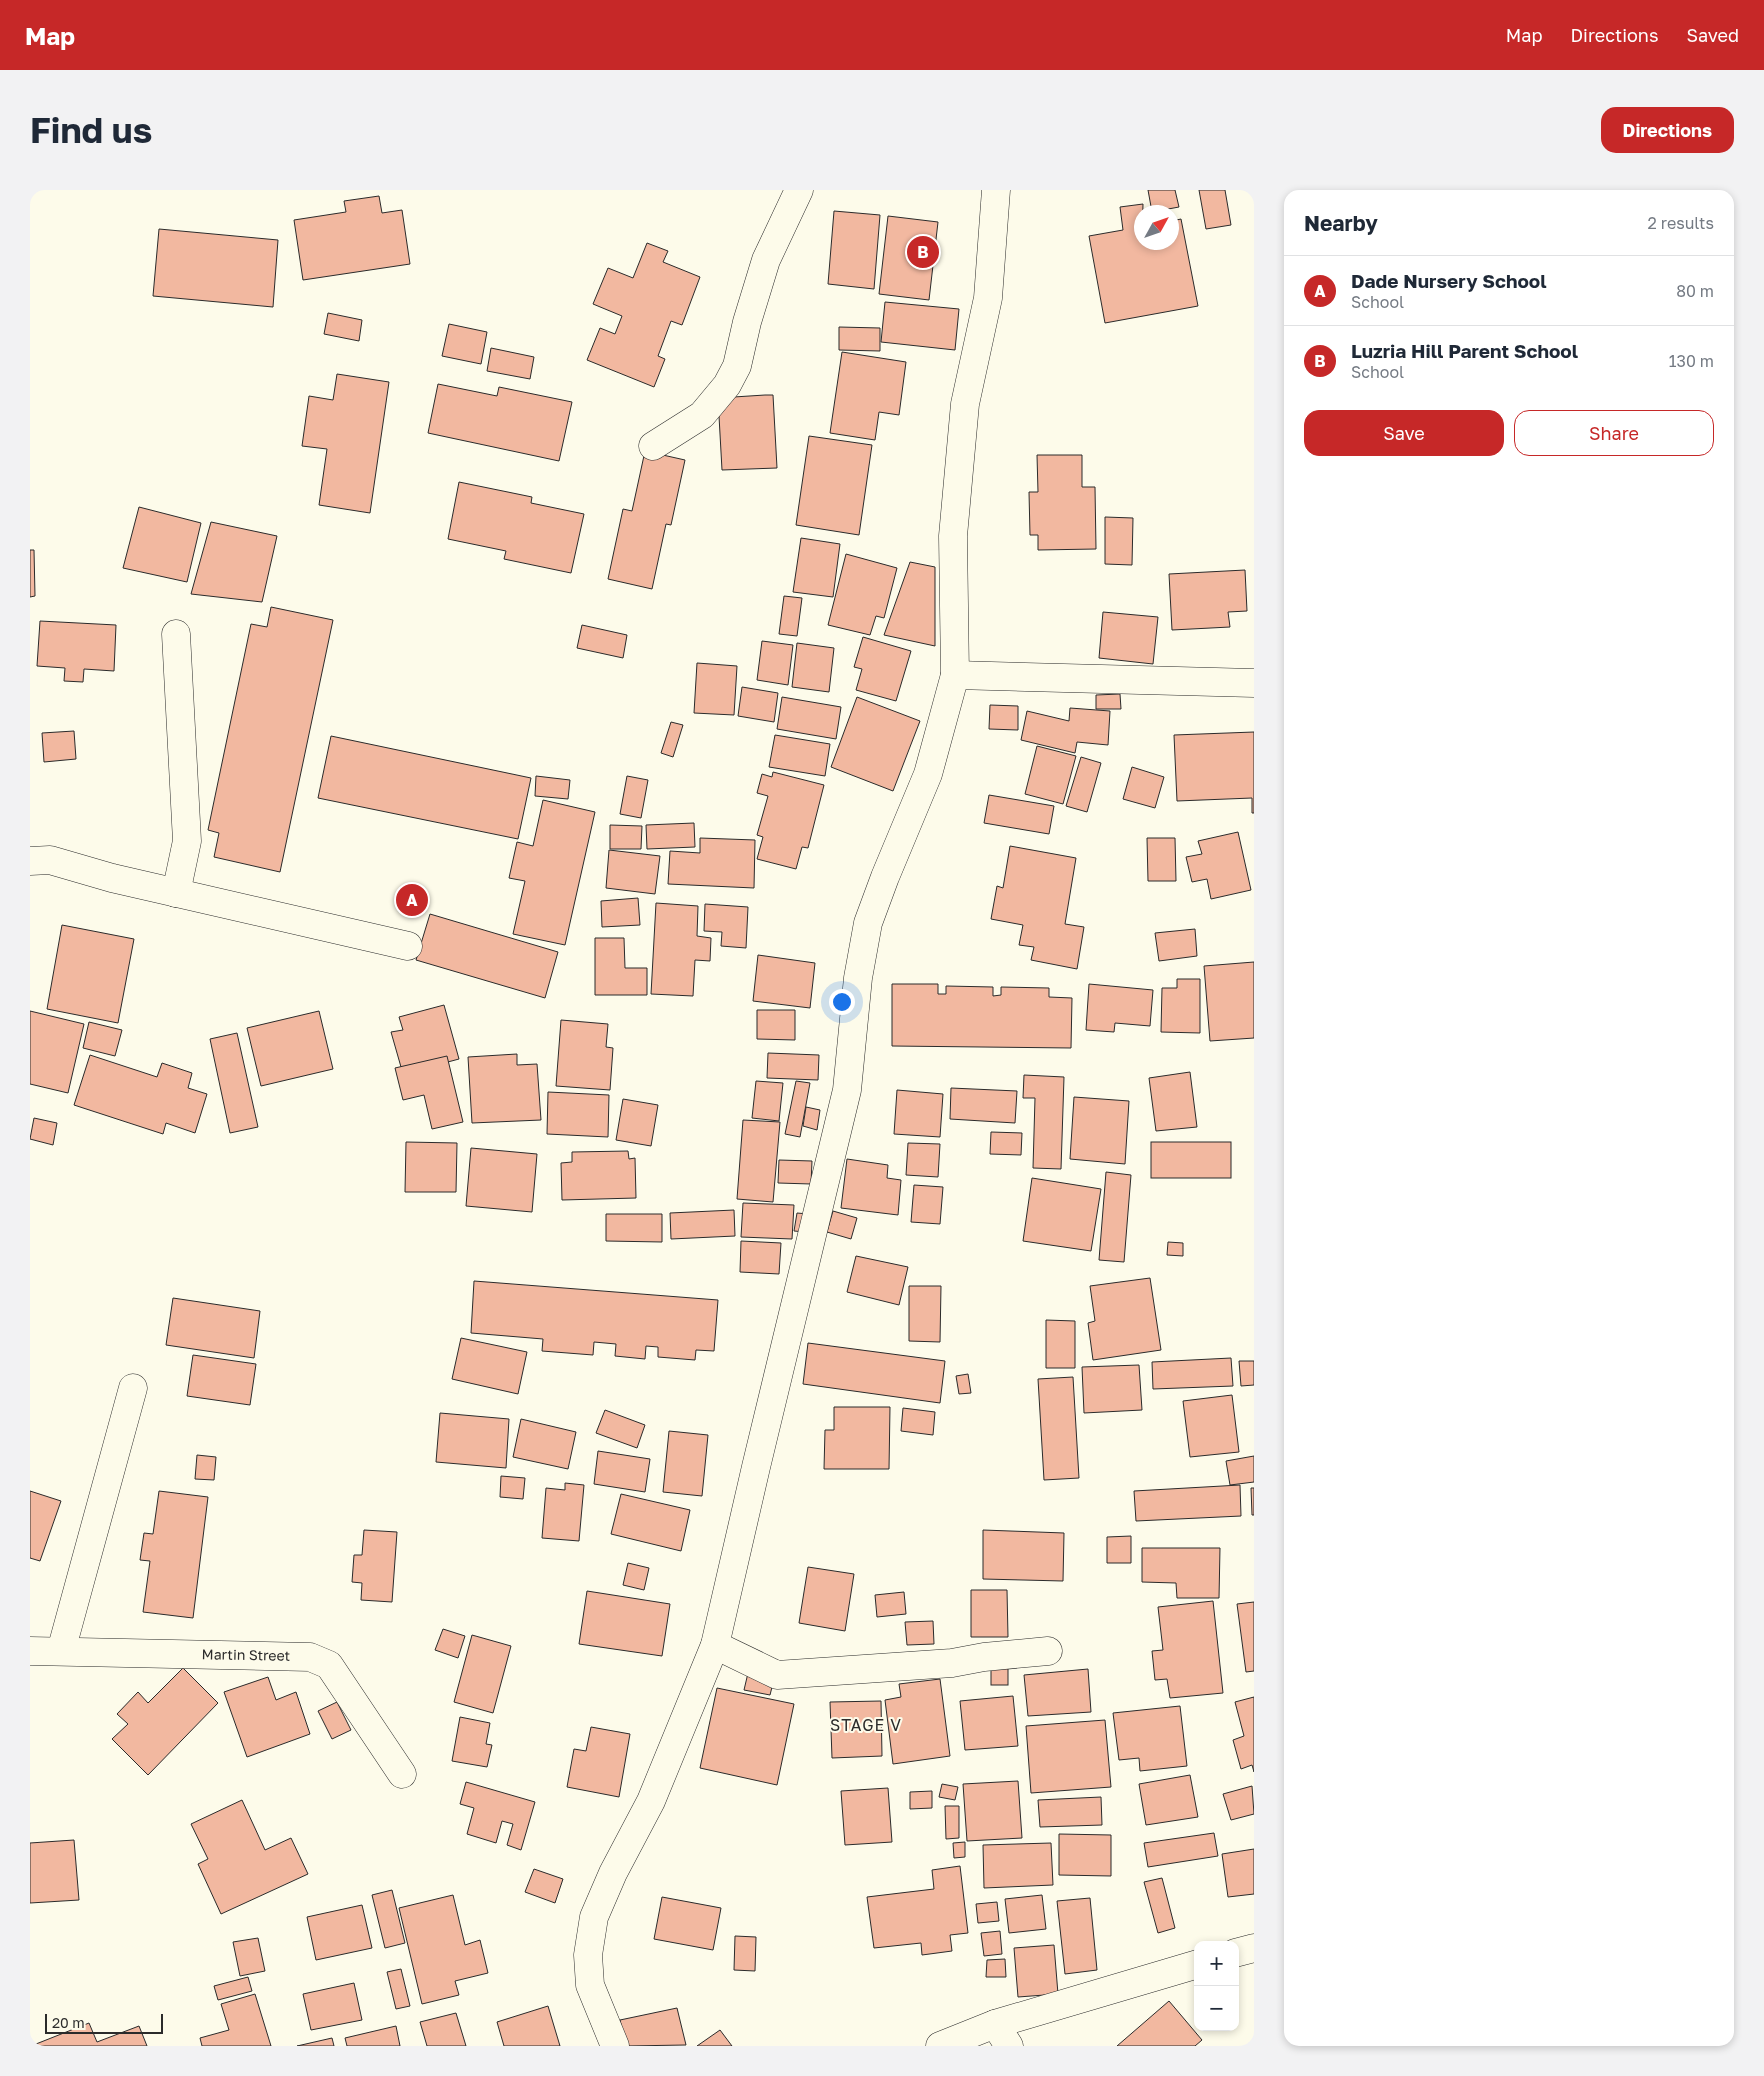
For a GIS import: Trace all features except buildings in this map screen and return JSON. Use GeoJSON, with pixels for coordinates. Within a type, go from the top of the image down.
{"type":"FeatureCollection","features":[{"type":"Feature","properties":{"kind":"street"},"geometry":{"type":"LineString","coordinates":[[653,446],[702,415],[727,385],[737,366],[747,322],[766,260],[799,190]]}},
{"type":"Feature","properties":{"kind":"street"},"geometry":{"type":"LineString","coordinates":[[615,2046],[590,1984],[588,1955],[594,1918],[613,1873],[651,1801],[716,1645],[756,1467],[847,1090],[858,978],[868,923],[928,774],[955,675],[953,536],[965,404],[988,298],[996,190]]}},
{"type":"Feature","properties":{"kind":"street"},"geometry":{"type":"LineString","coordinates":[[176,634],[187,842],[176,893]]}},
{"type":"Feature","properties":{"kind":"street"},"geometry":{"type":"LineString","coordinates":[[955,675],[1254,683]]}},
{"type":"Feature","properties":{"kind":"street"},"geometry":{"type":"LineString","coordinates":[[30,860],[50,860],[176,893],[408,946]]}},
{"type":"Feature","properties":{"kind":"street"},"geometry":{"type":"LineString","coordinates":[[61,1651],[133,1388]]}},
{"type":"Feature","properties":{"kind":"street"},"geometry":{"type":"LineString","coordinates":[[716,1645],[777,1675],[952,1663],[984,1657],[1048,1651]]}},
{"type":"Feature","properties":{"kind":"street","name":"Martin Street"},"geometry":{"type":"LineString","coordinates":[[30,1651],[310,1657],[320,1660],[329,1665],[402,1774]]}},
{"type":"Feature","properties":{"kind":"street"},"geometry":{"type":"LineString","coordinates":[[1239,1952],[1254,1948]]}},
{"type":"Feature","properties":{"kind":"street"},"geometry":{"type":"LineString","coordinates":[[940,2046],[1002,2035],[1194,1965]]}},
{"type":"Feature","properties":{"kind":"fence"},"geometry":{"type":"LineString","coordinates":[[30,2041],[32,2046]]}},
{"type":"Feature","properties":{"kind":"place","name":"Luzria Hill Parent School"},"geometry":{"type":"Point","coordinates":[923,252]}},
{"type":"Feature","properties":{"kind":"place","name":"Dade Nursery School"},"geometry":{"type":"Point","coordinates":[412,900]}},
{"type":"Feature","properties":{"kind":"district","name":"STAGE V"},"geometry":{"type":"Point","coordinates":[866,1725]}}]}
